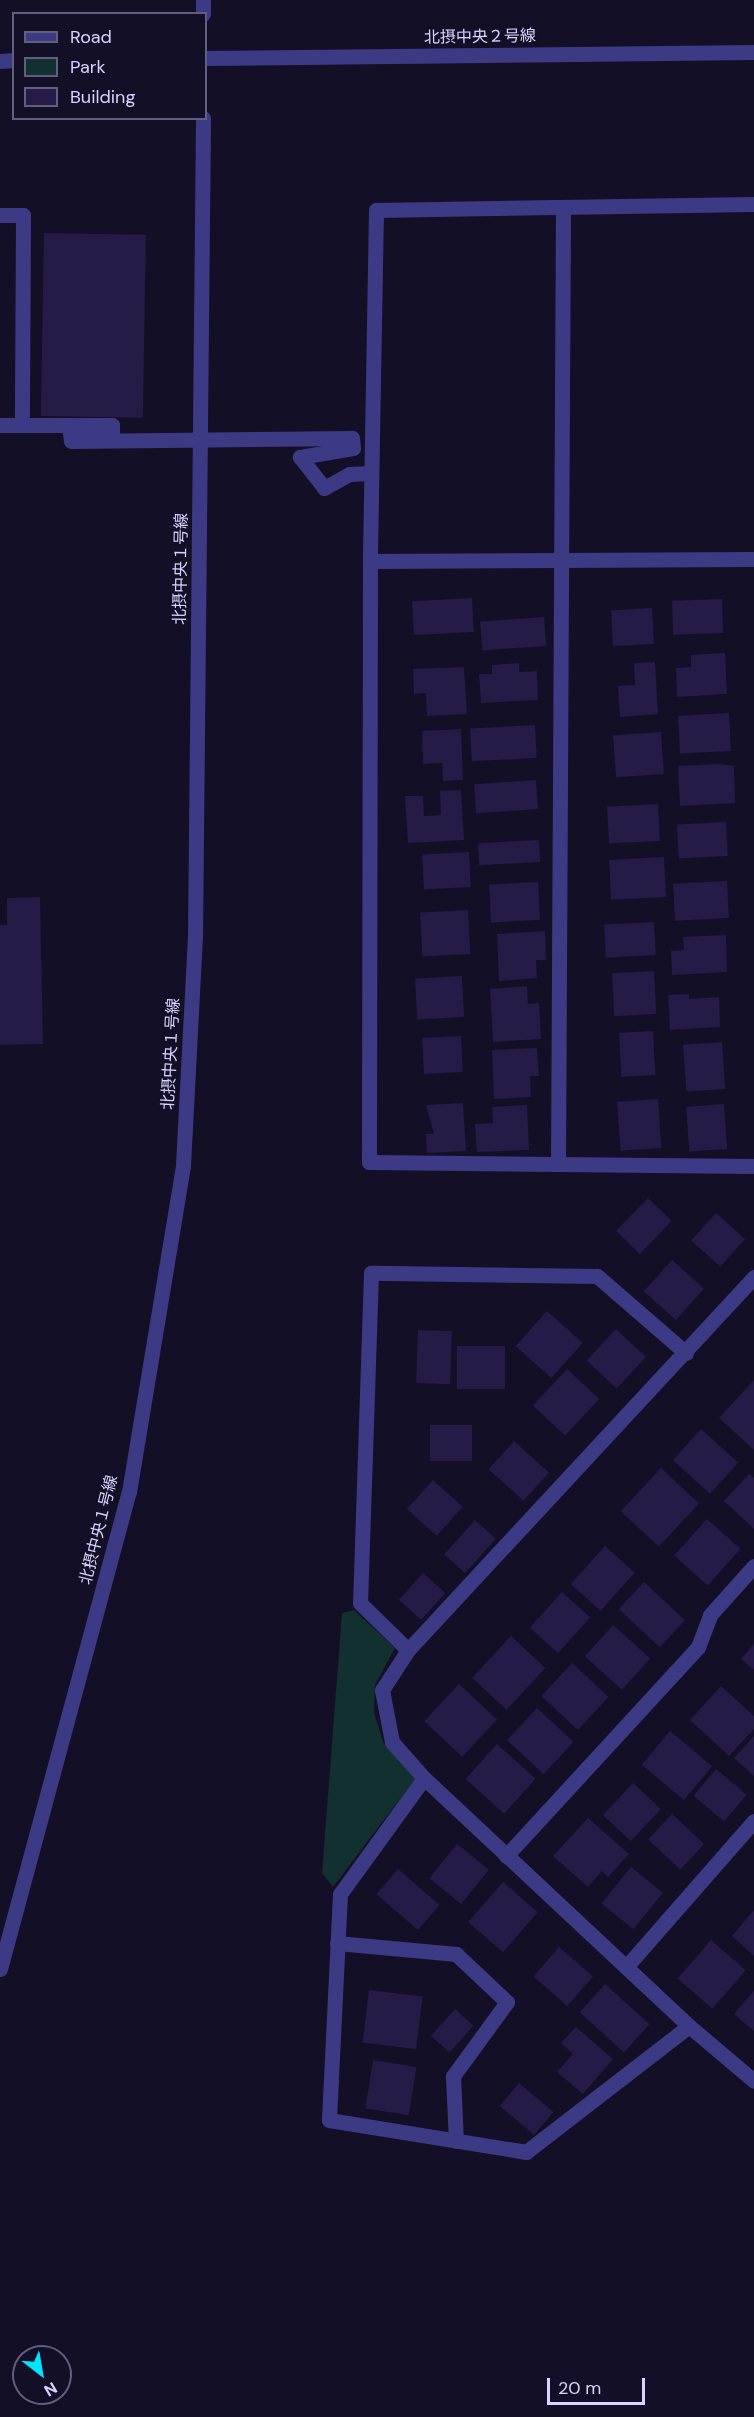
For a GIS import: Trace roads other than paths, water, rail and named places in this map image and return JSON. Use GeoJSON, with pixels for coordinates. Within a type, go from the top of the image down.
{"type":"FeatureCollection","features":[{"type":"Feature","properties":{"kind":"street","name":"北摂中央２号線"},"geometry":{"type":"LineString","coordinates":[[207,58],[754,52]]}},
{"type":"Feature","properties":{"kind":"street","name":"北摂中央１号線"},"geometry":{"type":"LineString","coordinates":[[0,1969],[129,1492],[183,1165],[195,938],[203,120]]}},
{"type":"Feature","properties":{"kind":"street"},"geometry":{"type":"LineString","coordinates":[[754,204],[376,210],[370,473],[369,1162],[558,1162],[754,1166]]}},
{"type":"Feature","properties":{"kind":"street"},"geometry":{"type":"LineString","coordinates":[[558,1162],[563,207]]}},
{"type":"Feature","properties":{"kind":"street"},"geometry":{"type":"LineString","coordinates":[[0,215],[23,215],[22,425]]}},
{"type":"Feature","properties":{"kind":"street"},"geometry":{"type":"LineString","coordinates":[[0,425],[112,425],[112,433],[70,433],[70,441],[352,438],[353,448],[300,457],[324,488],[349,474],[370,473]]}},
{"type":"Feature","properties":{"kind":"street"},"geometry":{"type":"LineString","coordinates":[[370,561],[754,559]]}},
{"type":"Feature","properties":{"kind":"street"},"geometry":{"type":"LineString","coordinates":[[408,1650],[360,1603],[371,1273],[597,1276],[686,1353]]}},
{"type":"Feature","properties":{"kind":"street"},"geometry":{"type":"LineString","coordinates":[[754,1277],[686,1353],[408,1650],[382,1690],[392,1742],[424,1778],[689,2026],[754,2081]]}},
{"type":"Feature","properties":{"kind":"street"},"geometry":{"type":"LineString","coordinates":[[506,1856],[698,1647],[710,1616],[754,1566]]}},
{"type":"Feature","properties":{"kind":"street"},"geometry":{"type":"LineString","coordinates":[[424,1778],[340,1894],[329,2120],[526,2152],[689,2026]]}},
{"type":"Feature","properties":{"kind":"street"},"geometry":{"type":"LineString","coordinates":[[626,1967],[754,1821]]}},
{"type":"Feature","properties":{"kind":"street"},"geometry":{"type":"LineString","coordinates":[[337,1943],[456,1954],[507,2002],[453,2076],[456,2141]]}}]}
